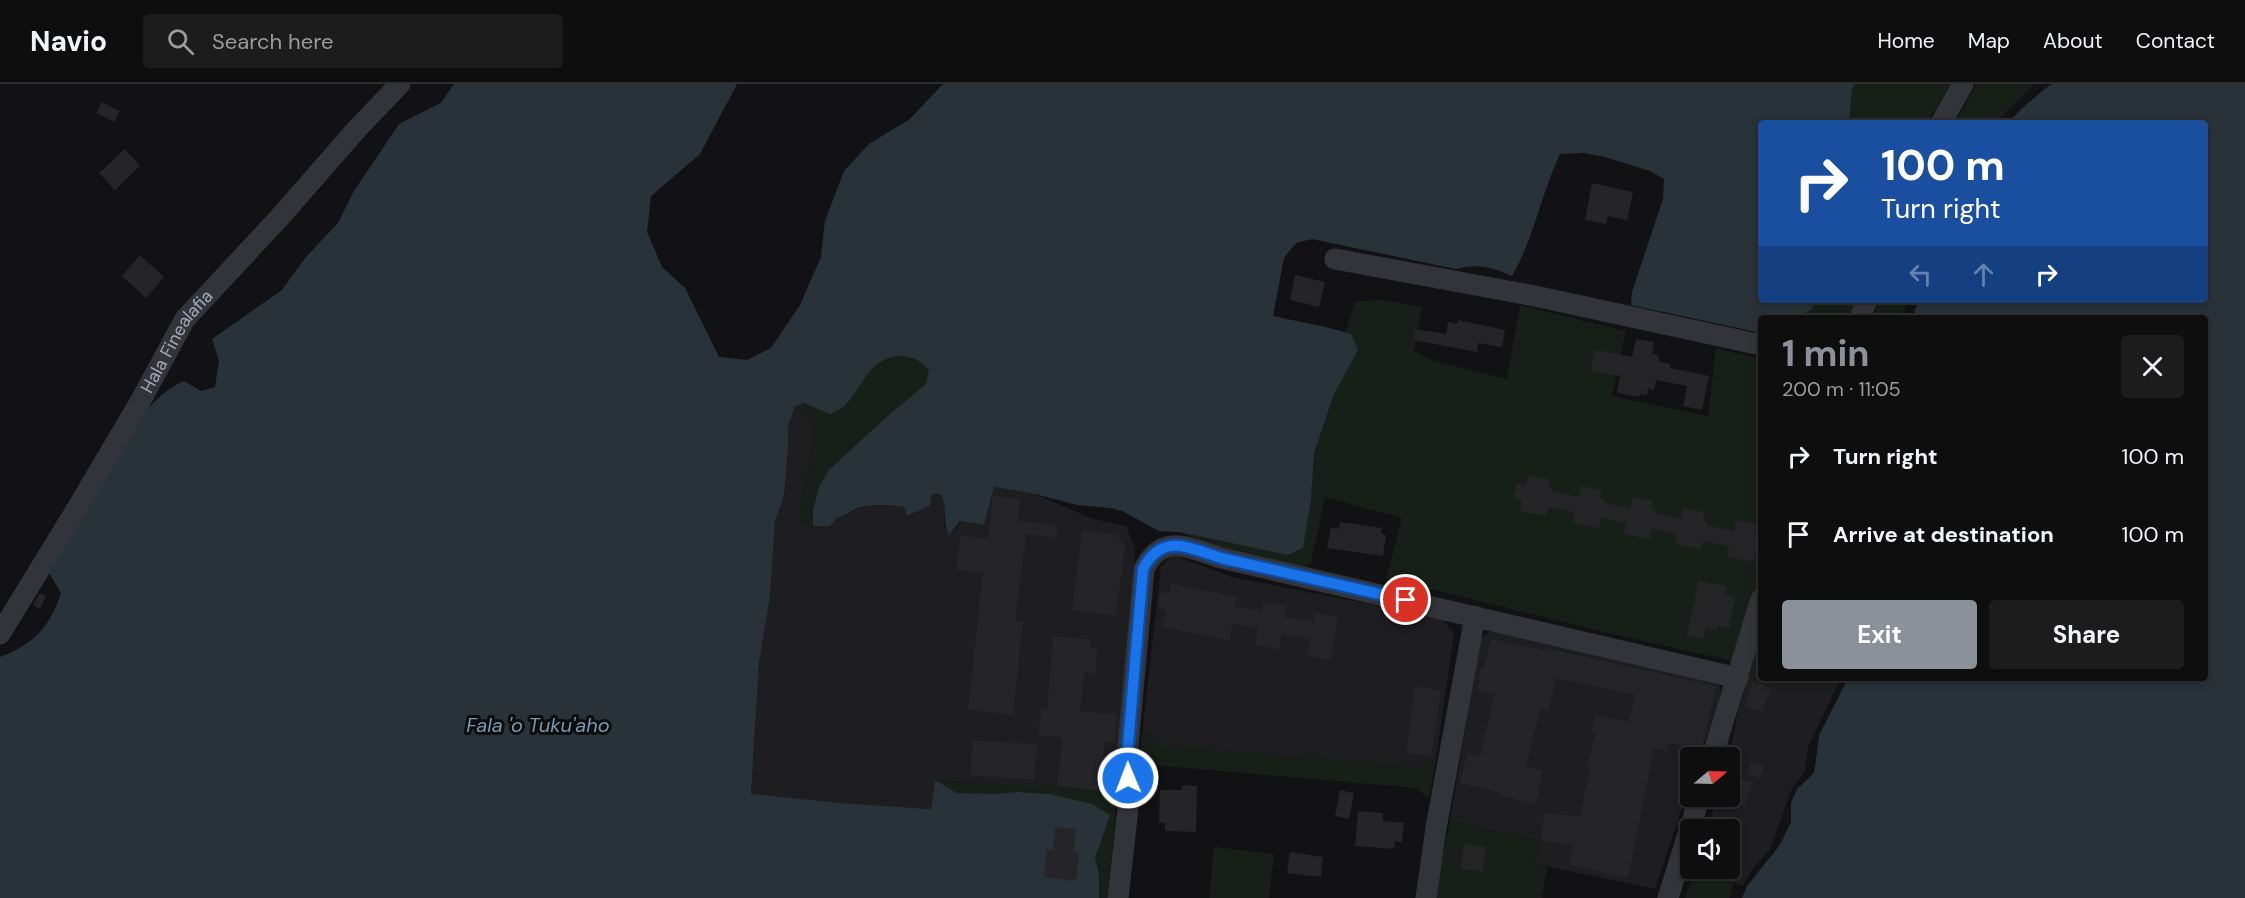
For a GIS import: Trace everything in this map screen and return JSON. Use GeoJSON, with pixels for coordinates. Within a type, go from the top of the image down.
{"type":"FeatureCollection","features":[{"type":"Feature","properties":{"kind":"street","name":"Hala Finealafia"},"geometry":{"type":"LineString","coordinates":[[0,634],[80,505],[185,319],[400,84]]}},
{"type":"Feature","properties":{"kind":"street"},"geometry":{"type":"LineString","coordinates":[[1943,120],[1964,84]]}},
{"type":"Feature","properties":{"kind":"street"},"geometry":{"type":"LineString","coordinates":[[1335,259],[1535,296],[1758,344]]}},
{"type":"Feature","properties":{"kind":"street"},"geometry":{"type":"LineString","coordinates":[[1118,898],[1129,799],[1127,757],[1143,569],[1150,556],[1159,548],[1174,546],[1192,549],[1221,558],[1738,678]]}},
{"type":"Feature","properties":{"kind":"street"},"geometry":{"type":"LineString","coordinates":[[1716,747],[1758,609]]}},
{"type":"Feature","properties":{"kind":"street"},"geometry":{"type":"LineString","coordinates":[[1426,898],[1436,828],[1475,616]]}},
{"type":"Feature","properties":{"kind":"street"},"geometry":{"type":"LineString","coordinates":[[1668,898],[1697,807]]}},
{"type":"Feature","properties":{"kind":"shaded area"},"geometry":{"type":"Polygon","coordinates":[[[454,84],[737,84],[700,154],[651,196],[647,232],[662,267],[685,288],[719,357],[747,360],[771,348],[800,305],[821,257],[825,221],[844,171],[869,144],[910,119],[943,84],[1134,187],[1758,123],[1758,303],[1856,303],[1850,315],[1758,315],[1758,332],[1631,305],[1632,292],[1663,199],[1664,179],[1650,171],[1584,153],[1560,154],[1526,247],[1512,276],[1485,267],[1471,266],[1456,269],[1312,239],[1294,245],[1280,269],[1273,316],[1346,332],[1355,301],[1384,300],[1422,307],[1414,351],[1430,360],[1507,379],[1520,305],[1626,331],[1612,396],[1708,416],[1716,348],[1758,358],[1758,591],[1737,662],[1608,633],[1386,578],[1402,518],[1325,497],[1311,563],[1301,568],[1244,555],[1179,532],[1159,531],[1122,511],[1078,505],[994,487],[984,525],[960,521],[949,535],[945,524],[944,503],[940,494],[932,494],[930,506],[907,516],[904,507],[872,505],[860,507],[838,517],[830,526],[806,526],[799,519],[814,443],[813,422],[804,403],[795,406],[788,426],[784,496],[775,521],[770,596],[759,663],[751,794],[931,809],[935,780],[1116,792],[1107,898],[0,898],[0,657],[22,647],[39,633],[57,605],[61,593],[44,564],[146,411],[163,394],[184,381],[201,391],[215,387],[219,361],[212,339],[282,290],[306,257],[338,223],[354,191],[399,124],[441,103],[454,84]]]}},
{"type":"Feature","properties":{"kind":"shaded area"},"geometry":{"type":"Polygon","coordinates":[[[1826,84],[1951,84],[1929,120],[1829,120],[1826,84]]]}},
{"type":"Feature","properties":{"kind":"shaded area"},"geometry":{"type":"Polygon","coordinates":[[[1976,84],[2035,84],[1998,120],[1957,120],[1976,84]]]}},
{"type":"Feature","properties":{"kind":"shaded area"},"geometry":{"type":"Polygon","coordinates":[[[1879,303],[1908,303],[1902,315],[1873,315],[1879,303]]]}},
{"type":"Feature","properties":{"kind":"shaded area"},"geometry":{"type":"Polygon","coordinates":[[[803,403],[813,421],[814,443],[799,518],[847,516],[854,510],[866,506],[893,505],[904,507],[908,516],[930,506],[932,494],[940,494],[945,502],[944,525],[949,535],[993,487],[1035,494],[1093,519],[1126,526],[1135,549],[1116,792],[935,780],[931,809],[751,794],[759,663],[770,596],[775,521],[784,496],[788,426],[795,406],[803,403]]]}},
{"type":"Feature","properties":{"kind":"shaded area"},"geometry":{"type":"Polygon","coordinates":[[[1173,555],[1232,577],[1442,618],[1454,634],[1436,758],[1421,768],[1158,746],[1143,727],[1161,566],[1173,555]]]}},
{"type":"Feature","properties":{"kind":"shaded area"},"geometry":{"type":"Polygon","coordinates":[[[1493,629],[1714,678],[1721,688],[1719,701],[1703,747],[1680,747],[1680,807],[1683,807],[1655,889],[1535,864],[1539,841],[1450,821],[1480,639],[1493,629]]]}},
{"type":"Feature","properties":{"kind":"shaded area"},"geometry":{"type":"Polygon","coordinates":[[[1758,641],[1758,681],[1840,681],[1808,747],[1805,771],[1792,788],[1770,850],[1753,868],[1743,886],[1721,879],[1740,879],[1740,819],[1710,819],[1714,807],[1740,807],[1740,747],[1731,747],[1738,712],[1758,641]]]}},
{"type":"Feature","properties":{"kind":"shaded area"},"geometry":{"type":"Polygon","coordinates":[[[1143,727],[1158,746],[1421,767],[1436,758],[1429,799],[1416,788],[1153,765],[1139,771],[1143,727]]]}},
{"type":"Feature","properties":{"kind":"shaded area"},"geometry":{"type":"Polygon","coordinates":[[[1450,821],[1539,841],[1535,864],[1547,867],[1542,898],[1434,898],[1450,821]]]}},
{"type":"Feature","properties":{"kind":"shaded area"},"geometry":{"type":"Polygon","coordinates":[[[1214,847],[1274,854],[1269,898],[1209,898],[1214,847]]]}},
{"type":"Feature","properties":{"kind":"shaded area"},"geometry":{"type":"Polygon","coordinates":[[[1692,879],[1721,879],[1734,883],[1729,898],[1685,898],[1692,879]]]}},
{"type":"Feature","properties":{"kind":"water","name":"Fala 'o Tuku'aho"},"geometry":{"type":"Polygon","coordinates":[[[454,84],[737,84],[700,154],[651,196],[647,232],[662,267],[685,288],[719,357],[747,360],[771,348],[800,305],[821,257],[825,221],[844,171],[869,144],[910,119],[943,84],[1855,84],[1852,88],[1849,120],[1758,120],[1758,303],[1812,303],[1813,308],[1801,315],[1758,315],[1758,332],[1631,305],[1632,292],[1663,199],[1664,179],[1650,171],[1605,157],[1584,153],[1560,154],[1526,247],[1512,276],[1485,267],[1471,266],[1456,269],[1312,239],[1296,243],[1284,258],[1273,316],[1351,334],[1358,350],[1334,394],[1314,453],[1311,500],[1303,548],[1288,555],[1179,532],[1159,531],[1122,511],[1078,505],[994,487],[984,525],[960,521],[949,535],[945,524],[944,503],[940,494],[932,494],[930,506],[907,516],[904,507],[872,505],[860,507],[838,517],[830,526],[813,526],[813,510],[820,485],[829,470],[926,384],[929,370],[910,357],[896,356],[875,366],[850,400],[837,411],[830,414],[804,403],[795,406],[788,426],[784,496],[775,521],[770,596],[759,663],[751,794],[931,809],[935,780],[957,793],[1049,794],[1092,804],[1110,815],[1095,858],[1099,875],[1099,898],[0,898],[0,657],[22,647],[39,633],[57,605],[61,593],[44,564],[146,411],[163,394],[184,381],[201,391],[215,387],[219,361],[212,339],[282,290],[306,257],[338,223],[354,191],[399,124],[441,103],[454,84]]]}},
{"type":"Feature","properties":{"kind":"water"},"geometry":{"type":"Polygon","coordinates":[[[2051,84],[2245,84],[2245,898],[1742,898],[1747,886],[1780,845],[1791,822],[1791,803],[1797,789],[1814,773],[1819,735],[1846,681],[2208,681],[2208,315],[1913,315],[1918,303],[2208,303],[2208,120],[2011,120],[2051,84]]]}},
{"type":"Feature","properties":{"kind":"pier"},"geometry":{"type":"Polygon","coordinates":[[[1842,681],[1846,681],[1819,735],[1814,773],[1812,768],[1816,734],[1842,681]]]}},
{"type":"Feature","properties":{"kind":"building"},"geometry":{"type":"Polygon","coordinates":[[[102,102],[120,111],[114,122],[96,113],[102,102]]]}},
{"type":"Feature","properties":{"kind":"building"},"geometry":{"type":"Polygon","coordinates":[[[125,149],[140,166],[115,190],[99,173],[125,149]]]}},
{"type":"Feature","properties":{"kind":"building"},"geometry":{"type":"Polygon","coordinates":[[[1592,183],[1633,192],[1627,220],[1608,216],[1606,224],[1585,220],[1592,183]]]}},
{"type":"Feature","properties":{"kind":"building"},"geometry":{"type":"Polygon","coordinates":[[[140,255],[164,277],[146,298],[122,276],[140,255]]]}},
{"type":"Feature","properties":{"kind":"building"},"geometry":{"type":"Polygon","coordinates":[[[1295,275],[1325,282],[1319,307],[1290,300],[1295,275]]]}},
{"type":"Feature","properties":{"kind":"building"},"geometry":{"type":"Polygon","coordinates":[[[1458,320],[1505,330],[1502,347],[1478,343],[1477,352],[1413,340],[1415,329],[1446,334],[1448,322],[1457,324],[1458,320]]]}},
{"type":"Feature","properties":{"kind":"building"},"geometry":{"type":"Polygon","coordinates":[[[1636,339],[1654,342],[1652,354],[1658,355],[1659,362],[1670,364],[1670,368],[1709,376],[1702,410],[1683,406],[1687,386],[1656,380],[1654,390],[1648,388],[1647,395],[1640,394],[1639,397],[1617,393],[1620,376],[1591,371],[1594,350],[1632,357],[1636,339]]]}},
{"type":"Feature","properties":{"kind":"building"},"geometry":{"type":"Polygon","coordinates":[[[1528,475],[1549,479],[1548,487],[1552,488],[1551,491],[1579,497],[1581,486],[1602,490],[1600,498],[1604,499],[1604,503],[1630,508],[1632,497],[1653,501],[1651,509],[1655,510],[1655,513],[1681,519],[1683,508],[1704,512],[1703,520],[1707,521],[1706,525],[1734,531],[1736,520],[1756,524],[1755,532],[1758,533],[1758,539],[1754,562],[1727,557],[1729,546],[1703,541],[1701,549],[1675,544],[1677,534],[1652,529],[1650,539],[1624,534],[1626,523],[1601,518],[1599,528],[1573,523],[1575,512],[1548,507],[1546,516],[1520,511],[1522,500],[1514,499],[1517,484],[1526,485],[1528,475]]]}},
{"type":"Feature","properties":{"kind":"building"},"geometry":{"type":"Polygon","coordinates":[[[993,496],[1020,499],[1018,521],[1058,525],[1057,537],[1026,535],[1015,622],[1023,622],[1013,715],[968,710],[983,573],[956,570],[960,536],[988,538],[993,496]]]}},
{"type":"Feature","properties":{"kind":"building"},"geometry":{"type":"Polygon","coordinates":[[[1340,522],[1382,528],[1381,534],[1386,535],[1383,556],[1327,548],[1331,527],[1339,529],[1340,522]]]}},
{"type":"Feature","properties":{"kind":"building"},"geometry":{"type":"Polygon","coordinates":[[[1082,530],[1117,535],[1125,546],[1116,616],[1072,610],[1082,530]]]}},
{"type":"Feature","properties":{"kind":"building"},"geometry":{"type":"Polygon","coordinates":[[[1698,581],[1726,586],[1725,595],[1735,597],[1729,628],[1718,626],[1717,630],[1706,628],[1704,639],[1687,636],[1698,581]]]}},
{"type":"Feature","properties":{"kind":"building"},"geometry":{"type":"Polygon","coordinates":[[[1171,584],[1237,597],[1235,606],[1262,611],[1263,602],[1286,606],[1285,617],[1314,622],[1315,613],[1338,617],[1331,660],[1307,656],[1310,639],[1282,634],[1279,649],[1255,645],[1258,628],[1232,624],[1230,641],[1163,627],[1166,610],[1158,609],[1161,591],[1170,593],[1171,584]]]}},
{"type":"Feature","properties":{"kind":"building"},"geometry":{"type":"Polygon","coordinates":[[[40,593],[46,596],[40,609],[33,605],[40,593]]]}},
{"type":"Feature","properties":{"kind":"building"},"geometry":{"type":"Polygon","coordinates":[[[1053,636],[1091,640],[1090,648],[1098,649],[1095,673],[1084,672],[1080,711],[1117,714],[1115,743],[1105,742],[1099,791],[1057,786],[1062,738],[1038,735],[1041,709],[1047,710],[1053,636]]]}},
{"type":"Feature","properties":{"kind":"building"},"geometry":{"type":"Polygon","coordinates":[[[1491,639],[1545,651],[1545,648],[1716,686],[1702,747],[1668,743],[1667,751],[1654,748],[1628,878],[1569,865],[1574,845],[1541,841],[1544,813],[1580,817],[1595,733],[1591,732],[1595,715],[1629,722],[1635,695],[1556,678],[1549,711],[1540,709],[1526,766],[1543,770],[1536,804],[1460,783],[1467,753],[1480,757],[1494,695],[1477,691],[1481,667],[1484,668],[1491,639]]]}},
{"type":"Feature","properties":{"kind":"building"},"geometry":{"type":"Polygon","coordinates":[[[1753,681],[1771,688],[1762,712],[1745,706],[1753,681]]]}},
{"type":"Feature","properties":{"kind":"building"},"geometry":{"type":"Polygon","coordinates":[[[1415,686],[1441,690],[1431,756],[1406,753],[1415,686]]]}},
{"type":"Feature","properties":{"kind":"building"},"geometry":{"type":"Polygon","coordinates":[[[973,740],[1037,745],[1034,780],[970,775],[973,740]]]}},
{"type":"Feature","properties":{"kind":"building"},"geometry":{"type":"Polygon","coordinates":[[[1752,761],[1764,766],[1760,778],[1747,773],[1752,761]]]}},
{"type":"Feature","properties":{"kind":"building"},"geometry":{"type":"Polygon","coordinates":[[[1740,779],[1752,783],[1745,806],[1740,804],[1740,779]]]}},
{"type":"Feature","properties":{"kind":"building"},"geometry":{"type":"Polygon","coordinates":[[[1182,785],[1197,786],[1196,832],[1165,831],[1165,823],[1159,823],[1160,790],[1182,790],[1182,785]]]}},
{"type":"Feature","properties":{"kind":"building"},"geometry":{"type":"Polygon","coordinates":[[[1340,790],[1354,793],[1349,819],[1335,816],[1340,790]]]}},
{"type":"Feature","properties":{"kind":"building"},"geometry":{"type":"Polygon","coordinates":[[[1358,811],[1383,813],[1383,821],[1404,823],[1402,842],[1395,841],[1394,849],[1355,846],[1358,811]]]}},
{"type":"Feature","properties":{"kind":"building"},"geometry":{"type":"Polygon","coordinates":[[[1055,827],[1076,829],[1074,853],[1079,853],[1076,881],[1044,877],[1047,849],[1053,850],[1055,827]]]}},
{"type":"Feature","properties":{"kind":"building"},"geometry":{"type":"Polygon","coordinates":[[[1464,844],[1486,847],[1483,872],[1461,869],[1464,844]]]}},
{"type":"Feature","properties":{"kind":"building"},"geometry":{"type":"Polygon","coordinates":[[[1290,852],[1323,857],[1321,877],[1287,873],[1290,852]]]}},
{"type":"Feature","properties":{"kind":"route"},"geometry":{"type":"LineString","coordinates":[[1128,778],[1127,757],[1143,569],[1150,556],[1159,548],[1174,546],[1192,549],[1221,558],[1406,600]]}}]}
